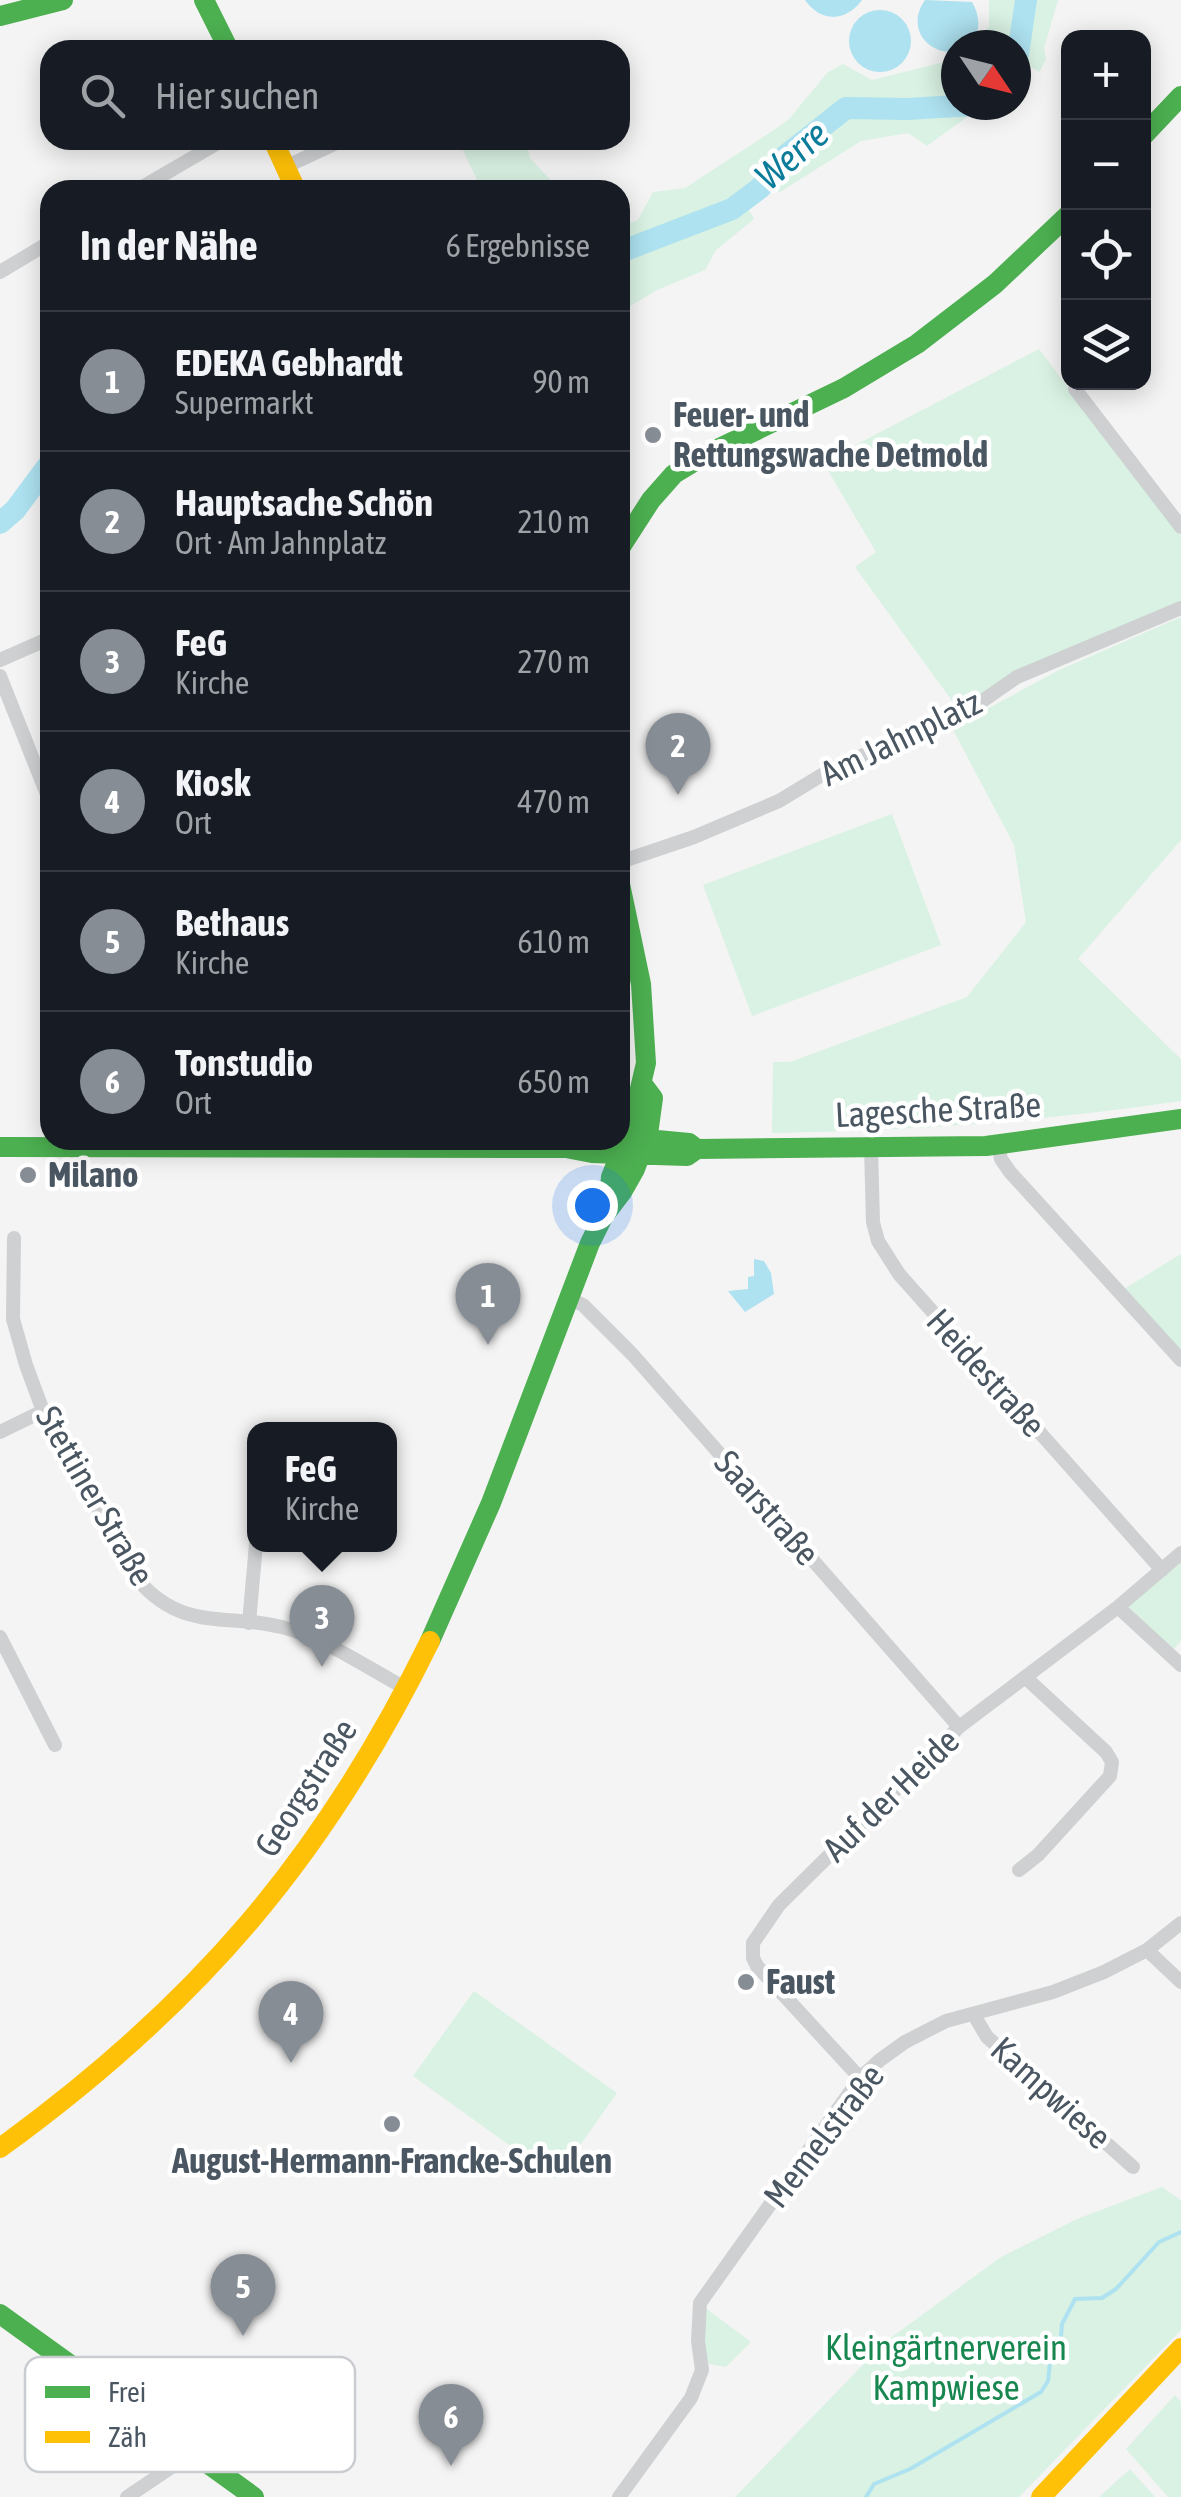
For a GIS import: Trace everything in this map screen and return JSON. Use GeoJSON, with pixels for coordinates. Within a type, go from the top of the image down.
{"type":"FeatureCollection","features":[{"type":"Feature","properties":{"kind":"street"},"geometry":{"type":"LineString","coordinates":[[0,16],[63,0]]}},
{"type":"Feature","properties":{"kind":"street"},"geometry":{"type":"LineString","coordinates":[[204,0],[224,40]]}},
{"type":"Feature","properties":{"kind":"street"},"geometry":{"type":"LineString","coordinates":[[1151,128],[1181,96]]}},
{"type":"Feature","properties":{"kind":"street"},"geometry":{"type":"LineString","coordinates":[[154,180],[206,150]]}},
{"type":"Feature","properties":{"kind":"street"},"geometry":{"type":"LineString","coordinates":[[278,150],[292,180]]}},
{"type":"Feature","properties":{"kind":"street"},"geometry":{"type":"LineString","coordinates":[[286,167],[322,150]]}},
{"type":"Feature","properties":{"kind":"street"},"geometry":{"type":"LineString","coordinates":[[630,533],[654,496],[674,475],[705,455],[855,382],[924,340],[1000,280],[1061,221]]}},
{"type":"Feature","properties":{"kind":"street"},"geometry":{"type":"LineString","coordinates":[[0,272],[40,248]]}},
{"type":"Feature","properties":{"kind":"street"},"geometry":{"type":"LineString","coordinates":[[1076,390],[1181,527]]}},
{"type":"Feature","properties":{"kind":"street","name":"Am Jahnplatz"},"geometry":{"type":"LineString","coordinates":[[630,859],[780,801],[835,767],[965,713],[1018,677],[1181,608]]}},
{"type":"Feature","properties":{"kind":"street"},"geometry":{"type":"LineString","coordinates":[[0,660],[40,642]]}},
{"type":"Feature","properties":{"kind":"street"},"geometry":{"type":"LineString","coordinates":[[0,676],[40,777]]}},
{"type":"Feature","properties":{"kind":"street"},"geometry":{"type":"LineString","coordinates":[[630,922],[644,1008],[644,1086],[653,1098],[652,1122],[630,1145]]}},
{"type":"Feature","properties":{"kind":"street","name":"Lagesche Straße"},"geometry":{"type":"LineString","coordinates":[[630,1145],[689,1142],[697,1149],[998,1144],[1181,1119]]}},
{"type":"Feature","properties":{"kind":"street"},"geometry":{"type":"LineString","coordinates":[[998,1144],[1001,1159],[1010,1172],[1181,1360]]}},
{"type":"Feature","properties":{"kind":"street","name":"Lagesche Straße"},"geometry":{"type":"LineString","coordinates":[[0,1147],[40,1145]]}},
{"type":"Feature","properties":{"kind":"street","name":"Heidestraße"},"geometry":{"type":"LineString","coordinates":[[871,1148],[878,1241],[899,1274],[1162,1570]]}},
{"type":"Feature","properties":{"kind":"street","name":"Georgstraße"},"geometry":{"type":"LineString","coordinates":[[0,2148],[109,2063],[242,1932],[301,1858],[348,1789],[405,1688],[479,1531],[568,1298],[608,1208],[622,1194],[629,1150]]}},
{"type":"Feature","properties":{"kind":"street","name":"Stettiner Straße"},"geometry":{"type":"LineString","coordinates":[[14,1238],[14,1319],[42,1411],[138,1580],[156,1601],[183,1614],[294,1630],[405,1688]]}},
{"type":"Feature","properties":{"kind":"street","name":"Saarstraße"},"geometry":{"type":"LineString","coordinates":[[568,1298],[583,1305],[633,1355],[959,1727]]}},
{"type":"Feature","properties":{"kind":"street"},"geometry":{"type":"LineString","coordinates":[[0,1432],[42,1411]]}},
{"type":"Feature","properties":{"kind":"street"},"geometry":{"type":"LineString","coordinates":[[249,1623],[255,1552]]}},
{"type":"Feature","properties":{"kind":"street","name":"Auf der Heide"},"geometry":{"type":"LineString","coordinates":[[860,2078],[757,1966],[752,1958],[753,1942],[779,1905],[959,1727],[1118,1607],[1181,1554]]}},
{"type":"Feature","properties":{"kind":"street"},"geometry":{"type":"LineString","coordinates":[[1118,1607],[1181,1665]]}},
{"type":"Feature","properties":{"kind":"street"},"geometry":{"type":"LineString","coordinates":[[0,1637],[54,1745]]}},
{"type":"Feature","properties":{"kind":"street"},"geometry":{"type":"LineString","coordinates":[[1019,1870],[1038,1855],[1110,1776],[1112,1762],[1025,1677]]}},
{"type":"Feature","properties":{"kind":"street","name":"Memelstraße"},"geometry":{"type":"LineString","coordinates":[[619,2497],[691,2398],[699,2380],[700,2302],[860,2078],[921,2033],[946,2022],[1054,1992],[1146,1950],[1181,1923]]}},
{"type":"Feature","properties":{"kind":"street"},"geometry":{"type":"LineString","coordinates":[[1146,1950],[1181,1982]]}},
{"type":"Feature","properties":{"kind":"street","name":"Kampwiese"},"geometry":{"type":"LineString","coordinates":[[974,2014],[988,2036],[1133,2167]]}},
{"type":"Feature","properties":{"kind":"street"},"geometry":{"type":"LineString","coordinates":[[0,2314],[59,2357]]}},
{"type":"Feature","properties":{"kind":"street"},"geometry":{"type":"LineString","coordinates":[[1040,2497],[1181,2348]]}},
{"type":"Feature","properties":{"kind":"street"},"geometry":{"type":"LineString","coordinates":[[127,2497],[164,2472]]}},
{"type":"Feature","properties":{"kind":"street"},"geometry":{"type":"LineString","coordinates":[[219,2472],[254,2497]]}},
{"type":"Feature","properties":{"kind":"green space"},"geometry":{"type":"Polygon","coordinates":[[[989,0],[1058,0],[1044,48],[1046,60],[1039,72],[1031,67],[1031,30],[986,30],[989,0]]]}},
{"type":"Feature","properties":{"kind":"green space"},"geometry":{"type":"Polygon","coordinates":[[[941,63],[941,120],[963,120],[927,146],[908,133],[861,141],[780,192],[773,189],[747,206],[754,219],[716,250],[705,270],[630,306],[630,223],[638,220],[653,192],[685,188],[774,130],[789,119],[828,72],[843,64],[872,80],[941,63]]]}},
{"type":"Feature","properties":{"kind":"green space"},"geometry":{"type":"Polygon","coordinates":[[[463,150],[528,150],[530,158],[551,180],[477,180],[463,150]]]}},
{"type":"Feature","properties":{"kind":"green space"},"geometry":{"type":"Polygon","coordinates":[[[1039,349],[1061,378],[1061,390],[1070,390],[1181,536],[1181,602],[958,709],[855,567],[876,552],[823,462],[1039,349]]]}},
{"type":"Feature","properties":{"kind":"green space"},"geometry":{"type":"Polygon","coordinates":[[[1181,617],[1181,840],[1078,959],[1181,1059],[1181,1101],[977,1124],[772,1133],[773,1062],[790,1062],[967,997],[1026,922],[1014,845],[952,728],[1059,670],[1181,617]]]}},
{"type":"Feature","properties":{"kind":"green space"},"geometry":{"type":"Polygon","coordinates":[[[892,814],[941,945],[752,1016],[703,885],[892,814]]]}},
{"type":"Feature","properties":{"kind":"green space"},"geometry":{"type":"Polygon","coordinates":[[[1181,1254],[1181,1353],[1124,1289],[1181,1254]]]}},
{"type":"Feature","properties":{"kind":"green space"},"geometry":{"type":"Polygon","coordinates":[[[1181,1561],[1181,1641],[1173,1650],[1128,1606],[1181,1561]]]}},
{"type":"Feature","properties":{"kind":"green space"},"geometry":{"type":"Polygon","coordinates":[[[474,1991],[617,2093],[556,2179],[413,2076],[474,1991]]]}},
{"type":"Feature","properties":{"kind":"green space","name":"Kleingärtnerverein Kampwiese"},"geometry":{"type":"Polygon","coordinates":[[[1162,2187],[1181,2200],[1181,2330],[1019,2497],[735,2497],[885,2342],[1001,2257],[1077,2219],[1162,2187]]]}},
{"type":"Feature","properties":{"kind":"green space"},"geometry":{"type":"Polygon","coordinates":[[[707,2309],[751,2342],[726,2367],[709,2364],[706,2357],[703,2337],[707,2309]]]}},
{"type":"Feature","properties":{"kind":"green space"},"geometry":{"type":"Polygon","coordinates":[[[1175,2395],[1181,2402],[1181,2497],[1168,2497],[1126,2449],[1175,2395]]]}},
{"type":"Feature","properties":{"kind":"green space"},"geometry":{"type":"Polygon","coordinates":[[[1130,2469],[1155,2497],[1099,2497],[1130,2469]]]}},
{"type":"Feature","properties":{"kind":"water"},"geometry":{"type":"Polygon","coordinates":[[[805,0],[862,0],[849,13],[834,17],[818,13],[805,0]]]}},
{"type":"Feature","properties":{"kind":"water"},"geometry":{"type":"Polygon","coordinates":[[[925,0],[972,2],[978,16],[977,30],[941,30],[941,50],[934,48],[918,28],[925,0]]]}},
{"type":"Feature","properties":{"kind":"water"},"geometry":{"type":"Polygon","coordinates":[[[880,10],[902,19],[911,41],[902,63],[880,72],[858,63],[849,41],[858,19],[880,10]]]}},
{"type":"Feature","properties":{"kind":"water"},"geometry":{"type":"Polygon","coordinates":[[[754,1259],[764,1261],[771,1273],[774,1294],[745,1312],[728,1291],[748,1289],[748,1277],[754,1276],[754,1259]]]}},
{"type":"Feature","properties":{"kind":"waterway","name":"Werre"},"geometry":{"type":"LineString","coordinates":[[1022,30],[1026,0]]}},
{"type":"Feature","properties":{"kind":"waterway","name":"Werre"},"geometry":{"type":"LineString","coordinates":[[630,248],[732,209],[760,188],[784,157],[846,108],[941,107]]}},
{"type":"Feature","properties":{"kind":"waterway","name":"Werre"},"geometry":{"type":"LineString","coordinates":[[0,523],[40,476]]}},
{"type":"Feature","properties":{"kind":"waterway"},"geometry":{"type":"LineString","coordinates":[[866,2497],[874,2484],[910,2469],[1041,2392],[1048,2381],[1050,2362],[1060,2348],[1062,2324],[1075,2299],[1102,2298],[1116,2289],[1159,2242],[1181,2232]]}},
{"type":"Feature","properties":{"kind":"traffic: fast"},"geometry":{"type":"LineString","coordinates":[[0,16],[63,0]]}},
{"type":"Feature","properties":{"kind":"traffic: fast"},"geometry":{"type":"LineString","coordinates":[[204,0],[224,40]]}},
{"type":"Feature","properties":{"kind":"traffic: fast"},"geometry":{"type":"LineString","coordinates":[[1151,128],[1181,96]]}},
{"type":"Feature","properties":{"kind":"traffic: fast"},"geometry":{"type":"LineString","coordinates":[[630,533],[674,474],[844,388],[917,344],[995,284],[1061,222]]}},
{"type":"Feature","properties":{"kind":"traffic: fast"},"geometry":{"type":"LineString","coordinates":[[630,932],[641,984],[646,1063],[630,1130]]}},
{"type":"Feature","properties":{"kind":"traffic: fast"},"geometry":{"type":"LineString","coordinates":[[430,1641],[491,1503],[590,1243],[635,1169],[648,1134],[653,1098],[644,1086]]}},
{"type":"Feature","properties":{"kind":"traffic: fast"},"geometry":{"type":"LineString","coordinates":[[576,1150],[687,1156],[697,1149],[986,1146],[1181,1119]]}},
{"type":"Feature","properties":{"kind":"traffic: fast"},"geometry":{"type":"LineString","coordinates":[[636,1138],[689,1143],[697,1149]]}},
{"type":"Feature","properties":{"kind":"traffic: fast"},"geometry":{"type":"LineString","coordinates":[[0,1147],[40,1147]]}},
{"type":"Feature","properties":{"kind":"traffic: fast"},"geometry":{"type":"LineString","coordinates":[[608,1208],[611,1177],[622,1150]]}},
{"type":"Feature","properties":{"kind":"traffic: fast"},"geometry":{"type":"LineString","coordinates":[[0,2314],[60,2357]]}},
{"type":"Feature","properties":{"kind":"traffic: fast"},"geometry":{"type":"LineString","coordinates":[[219,2472],[254,2497]]}},
{"type":"Feature","properties":{"kind":"traffic: slow"},"geometry":{"type":"LineString","coordinates":[[278,150],[291,180]]}},
{"type":"Feature","properties":{"kind":"traffic: slow"},"geometry":{"type":"LineString","coordinates":[[0,2148],[135,2040],[248,1923],[299,1860],[345,1792],[389,1720],[430,1641]]}},
{"type":"Feature","properties":{"kind":"traffic: slow"},"geometry":{"type":"LineString","coordinates":[[1041,2497],[1181,2348]]}},
{"type":"Feature","properties":{"kind":"place","name":"Feuer- und Rettungswache Detmold"},"geometry":{"type":"Point","coordinates":[653,435]}},
{"type":"Feature","properties":{"kind":"place","name":"Hauptsache Schön"},"geometry":{"type":"Point","coordinates":[678,795]}},
{"type":"Feature","properties":{"kind":"place","name":"Milano"},"geometry":{"type":"Point","coordinates":[28,1175]}},
{"type":"Feature","properties":{"kind":"place","name":"EDEKA Gebhardt"},"geometry":{"type":"Point","coordinates":[488,1345]}},
{"type":"Feature","properties":{"kind":"place","name":"FeG"},"geometry":{"type":"Point","coordinates":[322,1667]}},
{"type":"Feature","properties":{"kind":"place","name":"Faust"},"geometry":{"type":"Point","coordinates":[746,1982]}},
{"type":"Feature","properties":{"kind":"place","name":"Kiosk"},"geometry":{"type":"Point","coordinates":[291,2063]}},
{"type":"Feature","properties":{"kind":"place","name":"August-Hermann-Francke-Schulen"},"geometry":{"type":"Point","coordinates":[392,2124]}},
{"type":"Feature","properties":{"kind":"place","name":"Bethaus"},"geometry":{"type":"Point","coordinates":[243,2336]}},
{"type":"Feature","properties":{"kind":"place","name":"Tonstudio"},"geometry":{"type":"Point","coordinates":[451,2466]}}]}
